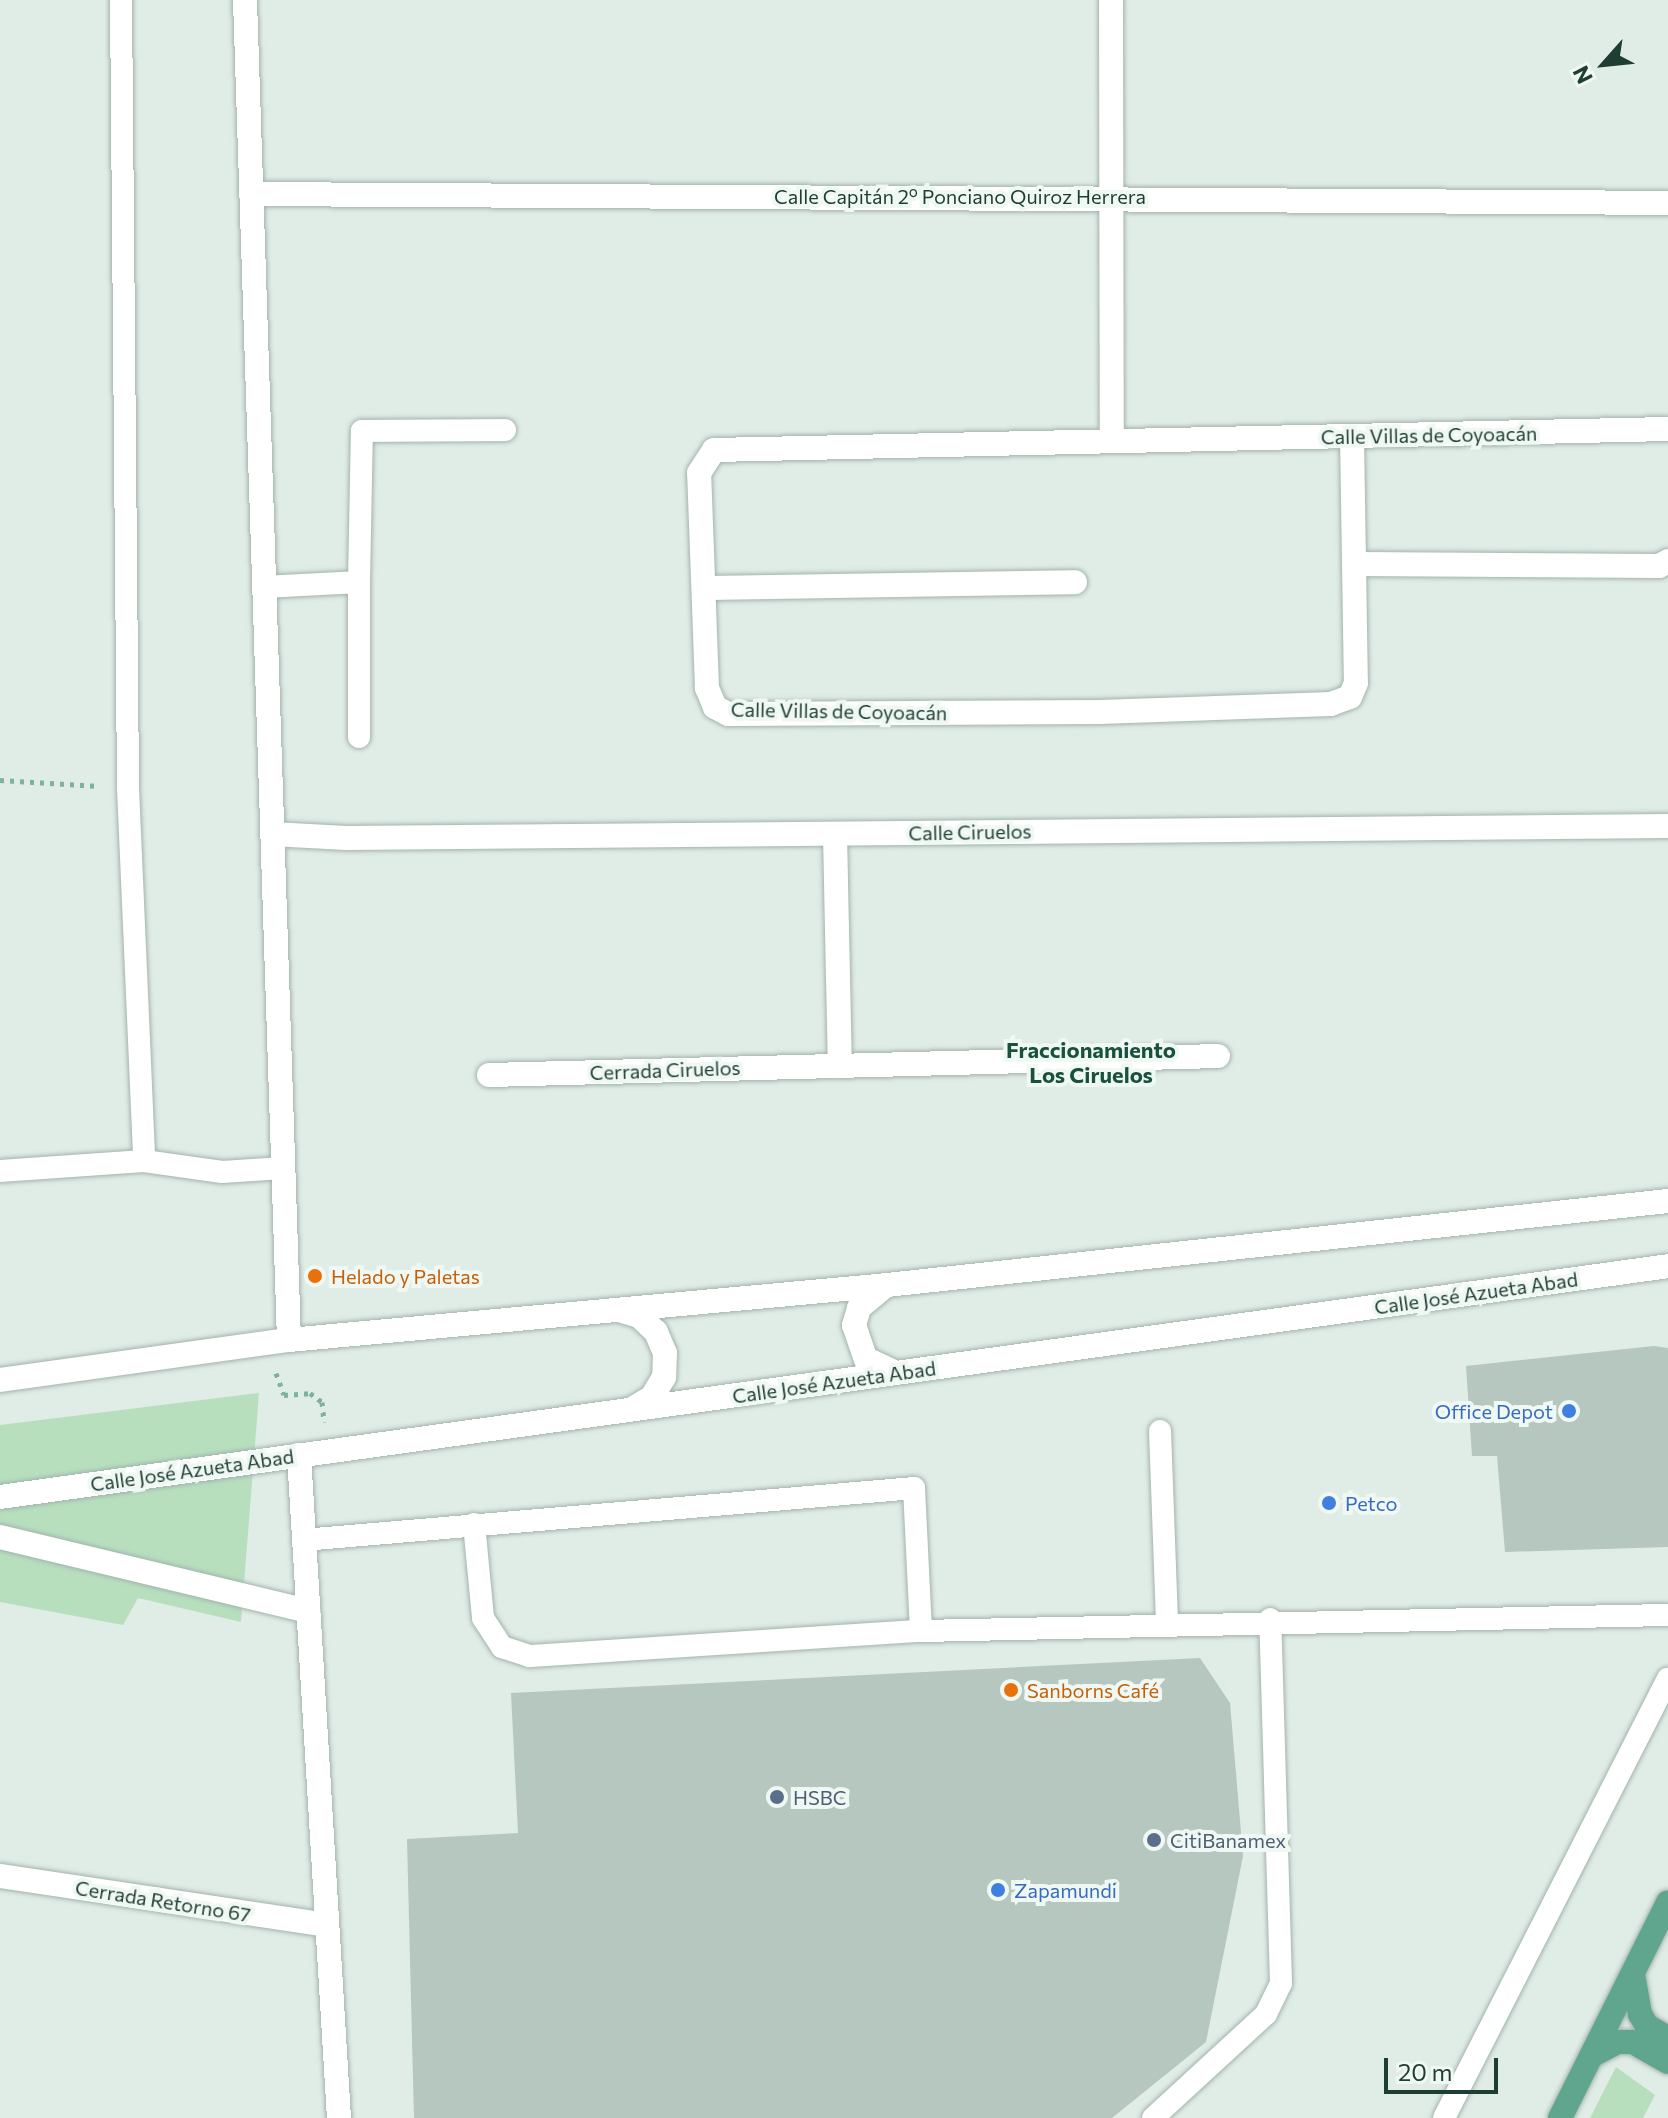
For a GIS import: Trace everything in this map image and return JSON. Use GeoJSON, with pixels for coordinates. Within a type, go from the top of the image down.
{"type":"FeatureCollection","features":[{"type":"Feature","properties":{"kind":"main road"},"geometry":{"type":"LineString","coordinates":[[1560,2118],[1668,1902]]}},
{"type":"Feature","properties":{"kind":"main road"},"geometry":{"type":"LineString","coordinates":[[1633,1972],[1640,2014],[1668,2038]]}},
{"type":"Feature","properties":{"kind":"main road"},"geometry":{"type":"LineString","coordinates":[[1591,2056],[1617,2042],[1633,2042],[1668,2062]]}},
{"type":"Feature","properties":{"kind":"street"},"geometry":{"type":"LineString","coordinates":[[245,0],[283,1168],[280,1341]]}},
{"type":"Feature","properties":{"kind":"street"},"geometry":{"type":"LineString","coordinates":[[1111,0],[1112,441]]}},
{"type":"Feature","properties":{"kind":"street","name":"Calle Capitán 2º Ponciano Quiroz Herrera"},"geometry":{"type":"LineString","coordinates":[[251,194],[1112,196],[1668,203]]}},
{"type":"Feature","properties":{"kind":"street","name":"Calle Villas de Coyoacán"},"geometry":{"type":"LineString","coordinates":[[1356,564],[1356,683],[1350,697],[1331,704],[728,714],[715,707],[707,688],[699,473],[714,450],[1668,429]]}},
{"type":"Feature","properties":{"kind":"street"},"geometry":{"type":"LineString","coordinates":[[1352,436],[1356,564],[1659,566],[1668,561]]}},
{"type":"Feature","properties":{"kind":"street"},"geometry":{"type":"LineString","coordinates":[[704,588],[1075,582]]}},
{"type":"Feature","properties":{"kind":"street","name":"Calle Ciruelos"},"geometry":{"type":"LineString","coordinates":[[272,834],[835,834],[1668,826]]}},
{"type":"Feature","properties":{"kind":"street"},"geometry":{"type":"LineString","coordinates":[[835,834],[840,1066]]}},
{"type":"Feature","properties":{"kind":"street","name":"Cerrada Ciruelos"},"geometry":{"type":"LineString","coordinates":[[489,1075],[1218,1056]]}},
{"type":"Feature","properties":{"kind":"street"},"geometry":{"type":"LineString","coordinates":[[0,1380],[280,1341],[887,1285],[1668,1201]]}},
{"type":"Feature","properties":{"kind":"street","name":"Calle José Azueta Abad"},"geometry":{"type":"LineString","coordinates":[[0,1497],[1668,1266]]}},
{"type":"Feature","properties":{"kind":"street"},"geometry":{"type":"LineString","coordinates":[[887,1285],[871,1293],[854,1325],[866,1359],[899,1373]]}},
{"type":"Feature","properties":{"kind":"street"},"geometry":{"type":"LineString","coordinates":[[617,1310],[639,1316],[656,1332],[665,1353],[664,1377],[652,1397],[632,1410]]}},
{"type":"Feature","properties":{"kind":"street"},"geometry":{"type":"LineString","coordinates":[[299,1455],[339,2118]]}},
{"type":"Feature","properties":{"kind":"street"},"geometry":{"type":"LineString","coordinates":[[0,1537],[308,1611]]}},
{"type":"Feature","properties":{"kind":"street","name":"Cerrada Retorno 67"},"geometry":{"type":"LineString","coordinates":[[0,1876],[326,1925]]}},
{"type":"Feature","properties":{"kind":"lane"},"geometry":{"type":"LineString","coordinates":[[121,0],[128,788],[144,1161]]}},
{"type":"Feature","properties":{"kind":"lane"},"geometry":{"type":"LineString","coordinates":[[359,737],[362,431],[505,430]]}},
{"type":"Feature","properties":{"kind":"lane"},"geometry":{"type":"LineString","coordinates":[[264,587],[359,582]]}},
{"type":"Feature","properties":{"kind":"lane"},"geometry":{"type":"LineString","coordinates":[[0,1171],[144,1161],[222,1172],[283,1168]]}},
{"type":"Feature","properties":{"kind":"lane"},"geometry":{"type":"LineString","coordinates":[[1160,1431],[1167,1623]]}},
{"type":"Feature","properties":{"kind":"lane"},"geometry":{"type":"LineString","coordinates":[[303,1540],[914,1488],[921,1631]]}},
{"type":"Feature","properties":{"kind":"lane"},"geometry":{"type":"LineString","coordinates":[[474,1524],[483,1618],[502,1647],[530,1656],[921,1631],[1270,1619],[1668,1615]]}},
{"type":"Feature","properties":{"kind":"lane"},"geometry":{"type":"LineString","coordinates":[[1153,2118],[1266,2014],[1281,1983],[1270,1619]]}},
{"type":"Feature","properties":{"kind":"lane"},"geometry":{"type":"LineString","coordinates":[[1444,2118],[1668,1679]]}},
{"type":"Feature","properties":{"kind":"path"},"geometry":{"type":"LineString","coordinates":[[0,780],[128,788]]}},
{"type":"Feature","properties":{"kind":"path"},"geometry":{"type":"LineString","coordinates":[[280,1341],[279,1390],[310,1393],[322,1402],[325,1451]]}},
{"type":"Feature","properties":{"kind":"green space"},"geometry":{"type":"Polygon","coordinates":[[[259,1393],[241,1622],[138,1598],[123,1625],[0,1602],[0,1425],[259,1393]]]}},
{"type":"Feature","properties":{"kind":"green space"},"geometry":{"type":"Polygon","coordinates":[[[1616,2067],[1655,2095],[1643,2118],[1590,2118],[1616,2067]]]}},
{"type":"Feature","properties":{"kind":"building","name":"Office Depot"},"geometry":{"type":"Polygon","coordinates":[[[1654,1346],[1668,1348],[1668,1547],[1505,1552],[1497,1456],[1472,1456],[1466,1366],[1654,1346]]]}},
{"type":"Feature","properties":{"kind":"building"},"geometry":{"type":"Polygon","coordinates":[[[1200,1658],[1230,1703],[1243,1856],[1206,2042],[1112,2118],[414,2118],[407,1839],[518,1833],[511,1693],[1200,1658]]]}},
{"type":"Feature","properties":{"kind":"place","name":"Helado y Paletas"},"geometry":{"type":"Point","coordinates":[315,1276]}},
{"type":"Feature","properties":{"kind":"place","name":"Office Depot"},"geometry":{"type":"Point","coordinates":[1569,1411]}},
{"type":"Feature","properties":{"kind":"place","name":"Petco"},"geometry":{"type":"Point","coordinates":[1329,1503]}},
{"type":"Feature","properties":{"kind":"place","name":"Sanborns Café"},"geometry":{"type":"Point","coordinates":[1011,1690]}},
{"type":"Feature","properties":{"kind":"place","name":"HSBC"},"geometry":{"type":"Point","coordinates":[777,1797]}},
{"type":"Feature","properties":{"kind":"place","name":"CitiBanamex"},"geometry":{"type":"Point","coordinates":[1154,1840]}},
{"type":"Feature","properties":{"kind":"place","name":"Zapamundi"},"geometry":{"type":"Point","coordinates":[998,1890]}},
{"type":"Feature","properties":{"kind":"district","name":"Fraccionamiento Los Ciruelos"},"geometry":{"type":"Point","coordinates":[1091,1062]}}]}
